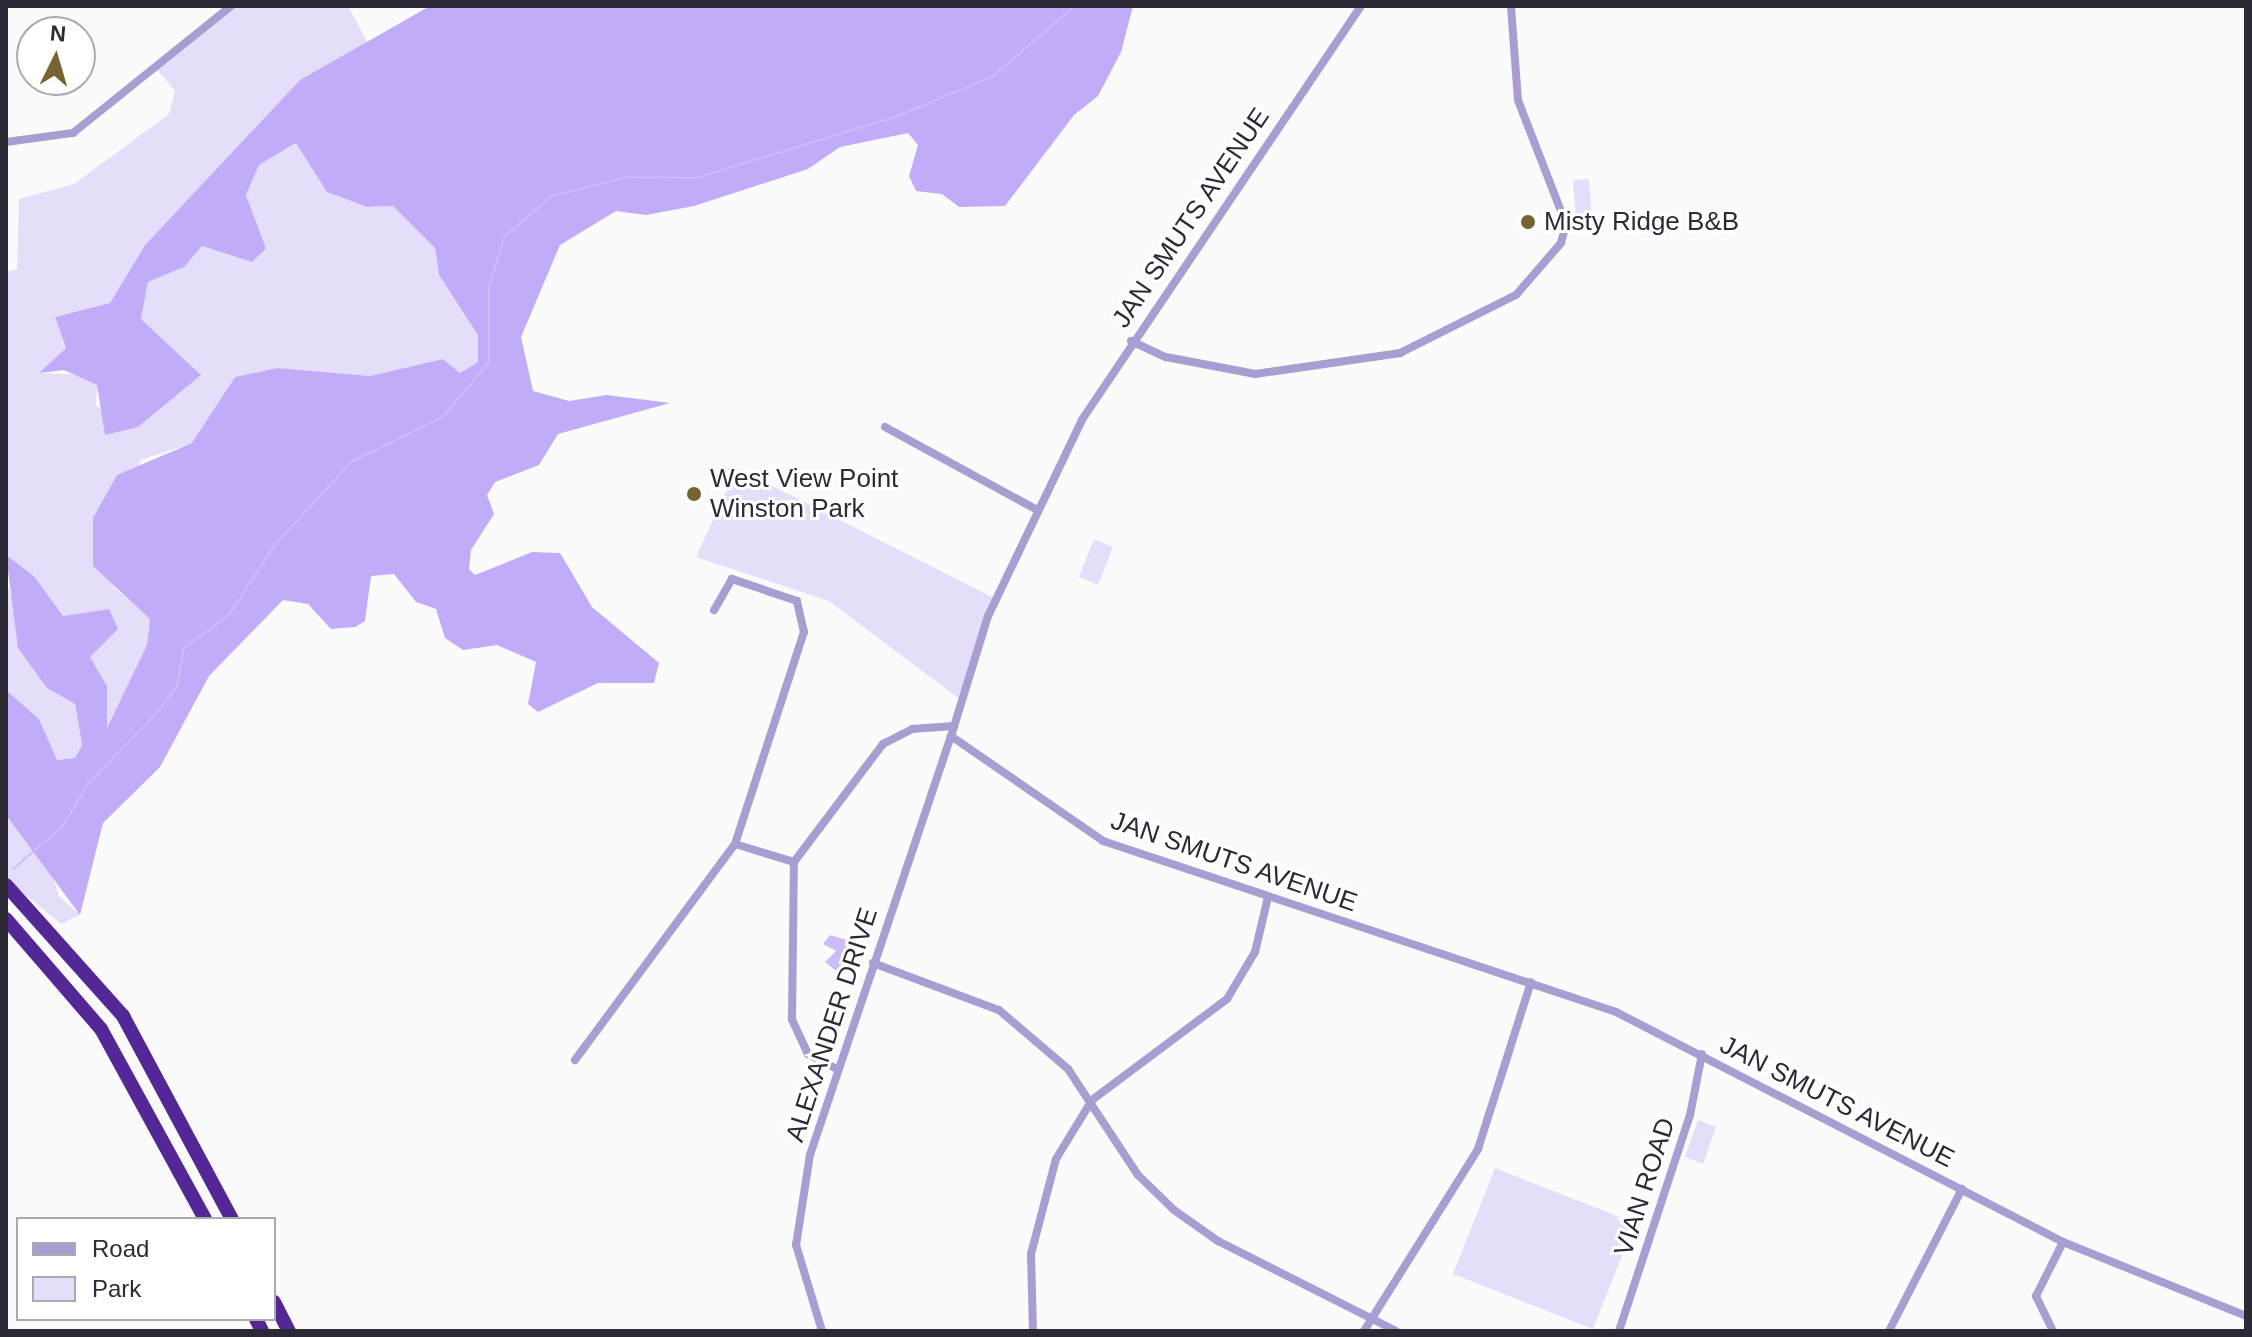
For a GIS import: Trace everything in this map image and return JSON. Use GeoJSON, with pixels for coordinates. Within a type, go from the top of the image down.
{"type":"FeatureCollection","features":[{"type":"Feature","properties":{"kind":"highway"},"geometry":{"type":"LineString","coordinates":[[6,885],[73,951],[123,1016],[231,1217]]}},
{"type":"Feature","properties":{"kind":"highway"},"geometry":{"type":"LineString","coordinates":[[6,919],[60,975],[139,1086],[204,1217]]}},
{"type":"Feature","properties":{"kind":"highway"},"geometry":{"type":"LineString","coordinates":[[276,1306],[289,1331]]}},
{"type":"Feature","properties":{"kind":"street"},"geometry":{"type":"LineString","coordinates":[[6,142],[73,133],[231,6]]}},
{"type":"Feature","properties":{"kind":"street","name":"JAN SMUTS AVENUE"},"geometry":{"type":"LineString","coordinates":[[1361,6],[1131,341],[1037,510],[988,616],[951,736],[1084,831],[1268,897],[1616,1012],[2063,1242],[2246,1316]]}},
{"type":"Feature","properties":{"kind":"street"},"geometry":{"type":"LineString","coordinates":[[1131,341],[1188,363],[1255,374],[1400,353],[1516,295],[1561,243],[1566,224],[1518,100],[1511,6]]}},
{"type":"Feature","properties":{"kind":"street"},"geometry":{"type":"LineString","coordinates":[[885,427],[1037,510]]}},
{"type":"Feature","properties":{"kind":"street"},"geometry":{"type":"LineString","coordinates":[[575,1060],[735,844],[804,632],[797,601],[732,579],[714,610]]}},
{"type":"Feature","properties":{"kind":"street"},"geometry":{"type":"LineString","coordinates":[[837,1069],[808,1054],[792,1019],[794,862],[883,744],[912,729],[954,726]]}},
{"type":"Feature","properties":{"kind":"street","name":"ALEXANDER DRIVE"},"geometry":{"type":"LineString","coordinates":[[822,1331],[796,1245],[810,1155],[951,736]]}},
{"type":"Feature","properties":{"kind":"street"},"geometry":{"type":"LineString","coordinates":[[735,844],[794,862]]}},
{"type":"Feature","properties":{"kind":"street"},"geometry":{"type":"LineString","coordinates":[[1033,1331],[1037,1220],[1056,1159],[1092,1100],[1227,999],[1255,952],[1268,897]]}},
{"type":"Feature","properties":{"kind":"street"},"geometry":{"type":"LineString","coordinates":[[873,963],[999,1010],[1047,1048],[1092,1100],[1138,1175],[1174,1210],[1218,1241],[1396,1331]]}},
{"type":"Feature","properties":{"kind":"street"},"geometry":{"type":"LineString","coordinates":[[1364,1331],[1478,1149],[1531,982]]}},
{"type":"Feature","properties":{"kind":"street","name":"VIAN ROAD"},"geometry":{"type":"LineString","coordinates":[[1619,1331],[1690,1115],[1702,1054]]}},
{"type":"Feature","properties":{"kind":"street"},"geometry":{"type":"LineString","coordinates":[[1889,1331],[1962,1189]]}},
{"type":"Feature","properties":{"kind":"street"},"geometry":{"type":"LineString","coordinates":[[2053,1331],[2036,1296],[2063,1242]]}},
{"type":"Feature","properties":{"kind":"green space"},"geometry":{"type":"Polygon","coordinates":[[[231,6],[348,6],[368,43],[300,80],[145,245],[110,303],[55,317],[66,348],[40,373],[83,375],[97,386],[96,406],[138,427],[201,375],[141,319],[148,282],[184,267],[202,246],[252,262],[266,250],[246,195],[259,165],[297,143],[327,192],[367,207],[393,206],[435,248],[439,275],[478,334],[478,362],[460,373],[443,359],[370,376],[277,368],[235,377],[193,443],[140,460],[114,587],[150,619],[147,645],[106,730],[107,686],[90,657],[109,609],[63,616],[34,576],[6,555],[6,272],[17,269],[19,199],[74,184],[169,114],[175,91],[156,68],[231,6]]]}},
{"type":"Feature","properties":{"kind":"green space"},"geometry":{"type":"Polygon","coordinates":[[[1589,179],[1592,216],[1576,217],[1573,180],[1589,179]]]}},
{"type":"Feature","properties":{"kind":"green space"},"geometry":{"type":"Polygon","coordinates":[[[737,468],[996,599],[962,701],[829,601],[696,557],[737,468]]]}},
{"type":"Feature","properties":{"kind":"green space"},"geometry":{"type":"Polygon","coordinates":[[[1094,539],[1113,547],[1098,585],[1079,577],[1094,539]]]}},
{"type":"Feature","properties":{"kind":"green space"},"geometry":{"type":"Polygon","coordinates":[[[6,583],[17,608],[19,648],[47,688],[75,704],[82,745],[75,758],[57,760],[39,719],[6,690],[6,583]]]}},
{"type":"Feature","properties":{"kind":"green space"},"geometry":{"type":"Polygon","coordinates":[[[6,815],[49,866],[59,896],[80,915],[61,924],[6,879],[6,815]]]}},
{"type":"Feature","properties":{"kind":"green space"},"geometry":{"type":"Polygon","coordinates":[[[1698,1120],[1716,1127],[1703,1164],[1685,1157],[1698,1120]]]}},
{"type":"Feature","properties":{"kind":"green space"},"geometry":{"type":"Polygon","coordinates":[[[1495,1168],[1635,1223],[1593,1329],[1453,1274],[1495,1168]]]}},
{"type":"Feature","properties":{"kind":"shaded area"},"geometry":{"type":"Polygon","coordinates":[[[430,6],[1133,6],[1121,52],[1098,96],[1074,115],[1005,206],[959,207],[942,194],[916,191],[909,176],[918,145],[908,133],[840,147],[808,169],[694,206],[646,215],[616,211],[560,245],[521,337],[533,391],[569,401],[607,395],[670,403],[558,434],[539,465],[495,482],[487,495],[494,514],[471,550],[469,569],[475,575],[532,552],[560,553],[592,607],[659,663],[654,683],[598,683],[538,712],[528,704],[536,662],[497,645],[463,650],[445,638],[436,609],[416,602],[394,574],[371,576],[365,621],[355,627],[331,629],[308,604],[283,600],[209,676],[160,767],[103,823],[80,915],[6,815],[6,690],[39,719],[57,760],[75,758],[82,745],[75,704],[47,688],[18,648],[6,555],[34,576],[63,616],[109,609],[118,629],[90,657],[107,686],[107,728],[147,645],[150,619],[93,566],[93,518],[117,475],[192,443],[235,377],[277,368],[370,376],[443,359],[460,373],[478,362],[478,335],[439,275],[435,248],[393,206],[367,207],[327,192],[296,143],[259,165],[246,195],[266,249],[252,262],[202,246],[184,267],[148,282],[141,319],[201,375],[138,427],[105,435],[97,385],[64,370],[39,373],[66,348],[55,317],[110,303],[145,245],[300,80],[430,6]]]}},
{"type":"Feature","properties":{"kind":"shaded area"},"geometry":{"type":"Polygon","coordinates":[[[830,935],[853,942],[840,974],[825,962],[836,951],[823,944],[830,935]]]}},
{"type":"Feature","properties":{"kind":"waterway"},"geometry":{"type":"LineString","coordinates":[[13,869],[63,826],[88,783],[154,716],[177,687],[184,648],[229,615],[274,546],[351,462],[443,417],[489,362],[489,288],[504,237],[552,196],[627,177],[696,178],[898,116],[993,76],[1075,6]]}},
{"type":"Feature","properties":{"kind":"place","name":"Misty Ridge B&B"},"geometry":{"type":"Point","coordinates":[1528,222]}},
{"type":"Feature","properties":{"kind":"place","name":"West View Point Winston Park"},"geometry":{"type":"Point","coordinates":[694,494]}}]}
